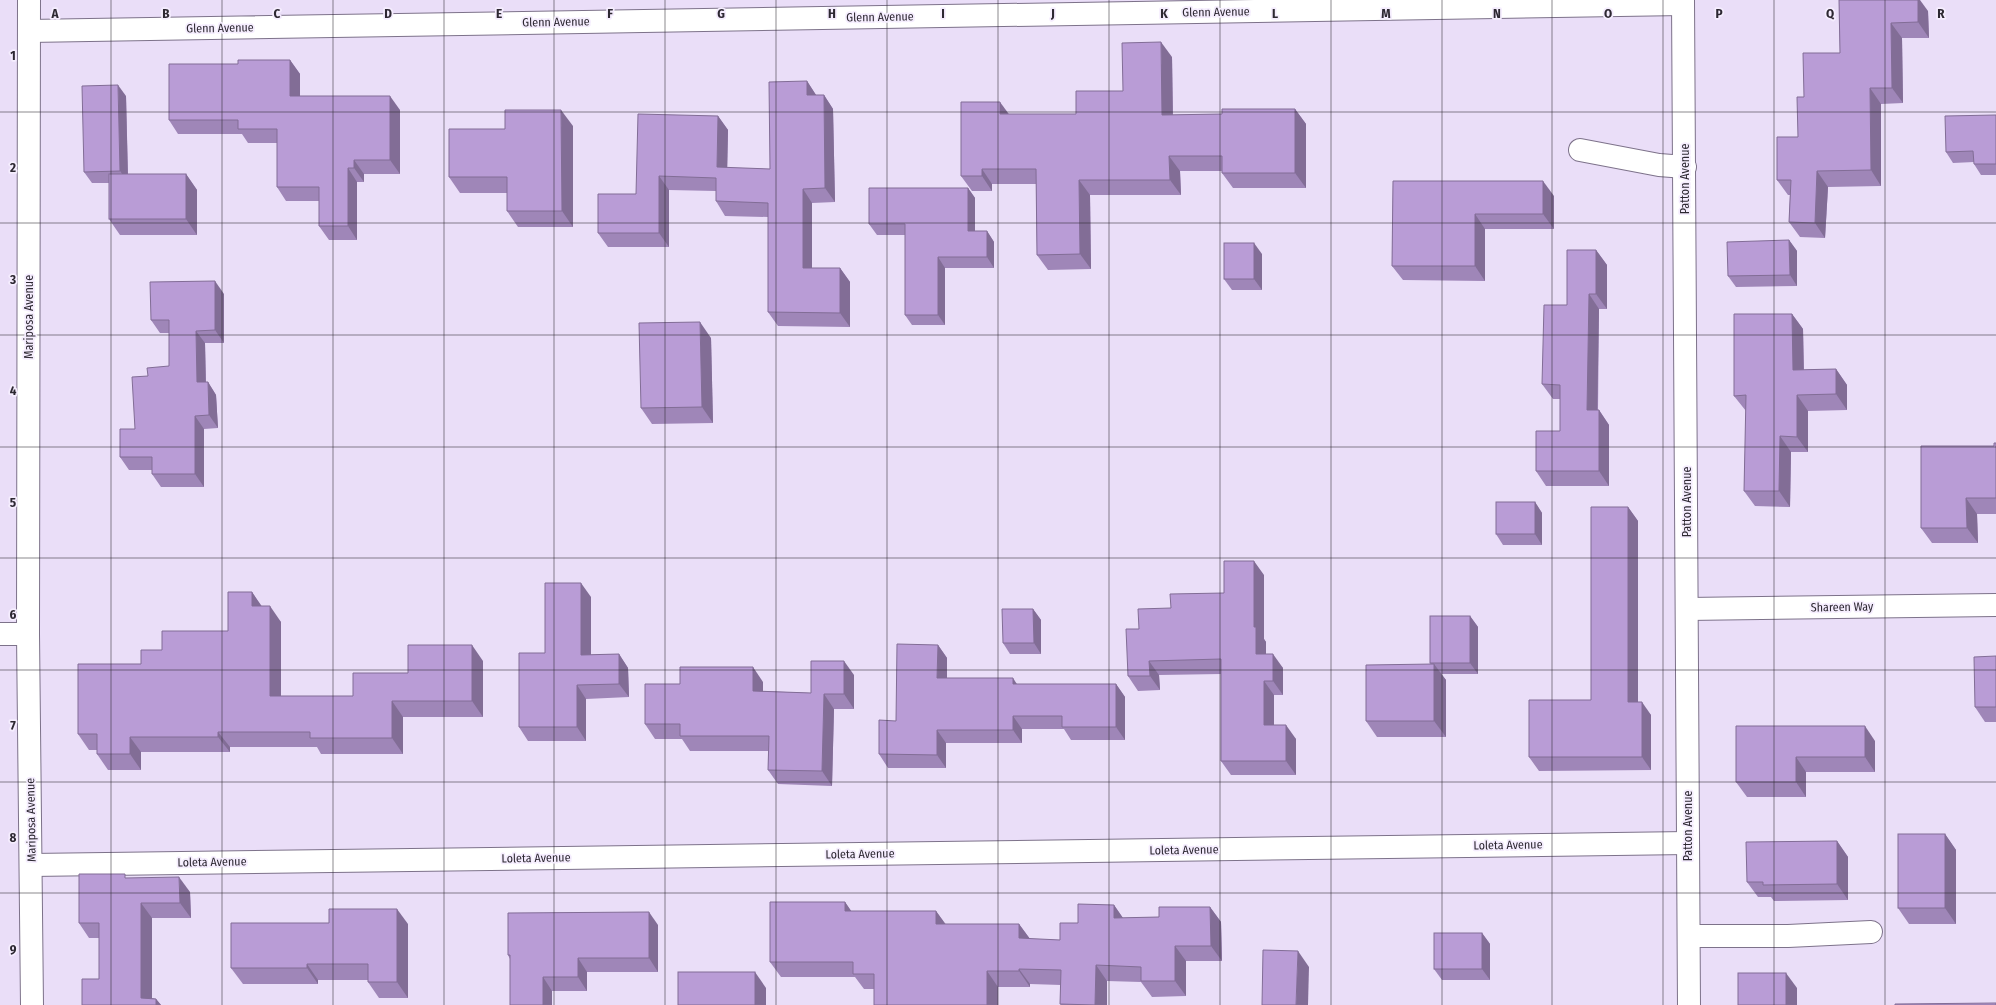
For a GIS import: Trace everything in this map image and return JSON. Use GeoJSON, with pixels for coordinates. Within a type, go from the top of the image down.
{"type":"FeatureCollection","features":[{"type":"Feature","properties":{"kind":"street","name":"Mariposa Avenue"},"geometry":{"type":"LineString","coordinates":[[29,0],[28,634],[32,1005]]}},
{"type":"Feature","properties":{"kind":"street","name":"Glenn Avenue"},"geometry":{"type":"LineString","coordinates":[[29,31],[1473,4],[1683,2]]}},
{"type":"Feature","properties":{"kind":"street","name":"Patton Avenue"},"geometry":{"type":"LineString","coordinates":[[1683,2],[1689,1005]]}},
{"type":"Feature","properties":{"kind":"street"},"geometry":{"type":"LineString","coordinates":[[1580,150],[1659,165],[1685,167]]}},
{"type":"Feature","properties":{"kind":"street","name":"Shareen Way"},"geometry":{"type":"LineString","coordinates":[[1687,609],[1996,605]]}},
{"type":"Feature","properties":{"kind":"street"},"geometry":{"type":"LineString","coordinates":[[0,634],[28,634]]}},
{"type":"Feature","properties":{"kind":"street","name":"Loleta Avenue"},"geometry":{"type":"LineString","coordinates":[[31,865],[1688,843]]}},
{"type":"Feature","properties":{"kind":"street"},"geometry":{"type":"LineString","coordinates":[[1689,936],[1788,936],[1871,932]]}},
{"type":"Feature","properties":{"kind":"building"},"geometry":{"type":"Polygon","coordinates":[[[1839,0],[1918,0],[1918,22],[1891,23],[1892,88],[1870,88],[1871,170],[1817,171],[1815,223],[1789,222],[1791,180],[1777,180],[1777,137],[1798,137],[1797,97],[1804,97],[1803,53],[1840,53],[1839,0]]]}},
{"type":"Feature","properties":{"kind":"building"},"geometry":{"type":"Polygon","coordinates":[[[1161,42],[1162,115],[1222,114],[1222,109],[1295,109],[1295,173],[1222,173],[1222,156],[1169,156],[1170,180],[1079,180],[1080,254],[1037,255],[1036,169],[982,169],[982,176],[961,176],[961,102],[1000,102],[1000,114],[1076,114],[1076,91],[1123,91],[1122,43],[1161,42]]]}},
{"type":"Feature","properties":{"kind":"building"},"geometry":{"type":"Polygon","coordinates":[[[238,60],[290,60],[290,96],[390,96],[390,160],[354,160],[354,168],[348,168],[348,226],[319,226],[319,187],[277,187],[277,129],[238,129],[238,120],[169,120],[169,64],[238,64],[238,60]]]}},
{"type":"Feature","properties":{"kind":"building"},"geometry":{"type":"Polygon","coordinates":[[[807,81],[807,95],[824,95],[825,188],[803,189],[803,268],[840,268],[840,313],[768,312],[768,203],[716,201],[716,178],[659,176],[659,233],[598,233],[598,194],[636,194],[638,114],[718,116],[717,167],[770,169],[769,82],[807,81]]]}},
{"type":"Feature","properties":{"kind":"building"},"geometry":{"type":"Polygon","coordinates":[[[118,85],[120,171],[84,172],[82,86],[118,85]]]}},
{"type":"Feature","properties":{"kind":"building"},"geometry":{"type":"Polygon","coordinates":[[[505,110],[561,110],[562,211],[507,211],[507,177],[449,177],[449,129],[505,129],[505,110]]]}},
{"type":"Feature","properties":{"kind":"building"},"geometry":{"type":"Polygon","coordinates":[[[1996,115],[1996,164],[1974,164],[1973,151],[1946,152],[1945,116],[1996,115]]]}},
{"type":"Feature","properties":{"kind":"building"},"geometry":{"type":"Polygon","coordinates":[[[109,174],[186,174],[186,219],[109,219],[109,174]]]}},
{"type":"Feature","properties":{"kind":"building"},"geometry":{"type":"Polygon","coordinates":[[[1393,181],[1543,181],[1543,214],[1475,214],[1475,266],[1392,266],[1393,181]]]}},
{"type":"Feature","properties":{"kind":"building"},"geometry":{"type":"Polygon","coordinates":[[[869,188],[968,188],[968,231],[987,231],[987,257],[938,257],[938,315],[905,315],[905,224],[869,224],[869,188]]]}},
{"type":"Feature","properties":{"kind":"building"},"geometry":{"type":"Polygon","coordinates":[[[1789,240],[1790,275],[1728,276],[1727,242],[1789,240]]]}},
{"type":"Feature","properties":{"kind":"building"},"geometry":{"type":"Polygon","coordinates":[[[1224,243],[1254,243],[1254,279],[1224,279],[1224,243]]]}},
{"type":"Feature","properties":{"kind":"building"},"geometry":{"type":"Polygon","coordinates":[[[1567,250],[1596,250],[1596,294],[1589,294],[1587,410],[1599,410],[1599,471],[1536,471],[1536,431],[1560,431],[1560,385],[1542,384],[1544,305],[1567,305],[1567,250]]]}},
{"type":"Feature","properties":{"kind":"building"},"geometry":{"type":"Polygon","coordinates":[[[215,281],[215,330],[196,331],[197,382],[208,382],[209,415],[195,416],[195,474],[152,474],[152,457],[120,457],[120,429],[135,429],[132,377],[148,376],[147,368],[169,366],[169,320],[151,320],[150,282],[215,281]]]}},
{"type":"Feature","properties":{"kind":"building"},"geometry":{"type":"Polygon","coordinates":[[[1734,314],[1792,314],[1793,370],[1836,369],[1836,394],[1797,395],[1797,437],[1780,436],[1779,491],[1744,491],[1746,395],[1734,396],[1734,314]]]}},
{"type":"Feature","properties":{"kind":"building"},"geometry":{"type":"Polygon","coordinates":[[[700,322],[702,407],[641,408],[639,323],[700,322]]]}},
{"type":"Feature","properties":{"kind":"building"},"geometry":{"type":"Polygon","coordinates":[[[1994,443],[1996,443],[1996,498],[1966,498],[1967,528],[1921,528],[1921,446],[1994,446],[1994,443]]]}},
{"type":"Feature","properties":{"kind":"building"},"geometry":{"type":"Polygon","coordinates":[[[1496,502],[1535,502],[1535,534],[1496,534],[1496,502]]]}},
{"type":"Feature","properties":{"kind":"building"},"geometry":{"type":"Polygon","coordinates":[[[1591,507],[1628,507],[1628,702],[1642,702],[1642,757],[1529,757],[1529,700],[1591,700],[1591,507]]]}},
{"type":"Feature","properties":{"kind":"building"},"geometry":{"type":"Polygon","coordinates":[[[1224,561],[1254,561],[1254,627],[1256,627],[1256,654],[1273,654],[1273,681],[1264,681],[1264,725],[1286,725],[1286,761],[1221,761],[1221,659],[1149,661],[1150,676],[1128,676],[1126,629],[1139,629],[1138,609],[1171,608],[1170,594],[1224,593],[1224,561]]]}},
{"type":"Feature","properties":{"kind":"building"},"geometry":{"type":"Polygon","coordinates":[[[545,583],[581,583],[581,655],[619,654],[619,684],[577,685],[577,727],[519,727],[519,653],[545,653],[545,583]]]}},
{"type":"Feature","properties":{"kind":"building"},"geometry":{"type":"Polygon","coordinates":[[[228,592],[252,592],[252,606],[270,606],[270,696],[353,696],[353,673],[408,673],[408,645],[472,645],[472,701],[392,701],[392,738],[310,738],[310,732],[218,732],[218,737],[130,737],[130,754],[97,754],[97,734],[78,734],[78,664],[141,664],[141,650],[162,650],[162,631],[228,631],[228,592]]]}},
{"type":"Feature","properties":{"kind":"building"},"geometry":{"type":"Polygon","coordinates":[[[1002,609],[1033,609],[1034,643],[1003,643],[1002,609]]]}},
{"type":"Feature","properties":{"kind":"building"},"geometry":{"type":"Polygon","coordinates":[[[1430,616],[1470,616],[1470,663],[1430,663],[1430,616]]]}},
{"type":"Feature","properties":{"kind":"building"},"geometry":{"type":"Polygon","coordinates":[[[897,644],[938,645],[937,678],[1013,678],[1013,684],[1116,684],[1116,727],[1062,727],[1062,716],[1013,716],[1013,730],[937,730],[937,755],[879,754],[879,720],[896,721],[897,644]]]}},
{"type":"Feature","properties":{"kind":"building"},"geometry":{"type":"Polygon","coordinates":[[[1996,656],[1996,707],[1975,707],[1974,657],[1996,656]]]}},
{"type":"Feature","properties":{"kind":"building"},"geometry":{"type":"Polygon","coordinates":[[[811,661],[844,661],[844,694],[824,694],[822,771],[768,770],[769,736],[680,736],[680,724],[645,724],[645,684],[680,684],[680,667],[753,667],[753,691],[811,693],[811,661]]]}},
{"type":"Feature","properties":{"kind":"building"},"geometry":{"type":"Polygon","coordinates":[[[1434,664],[1434,721],[1366,721],[1366,665],[1434,664]]]}},
{"type":"Feature","properties":{"kind":"building"},"geometry":{"type":"Polygon","coordinates":[[[1736,726],[1865,726],[1865,757],[1796,757],[1796,782],[1736,782],[1736,726]]]}},
{"type":"Feature","properties":{"kind":"building"},"geometry":{"type":"Polygon","coordinates":[[[1898,834],[1945,834],[1945,908],[1898,908],[1898,834]]]}},
{"type":"Feature","properties":{"kind":"building"},"geometry":{"type":"Polygon","coordinates":[[[1837,841],[1837,884],[1763,885],[1763,882],[1747,882],[1746,842],[1837,841]]]}},
{"type":"Feature","properties":{"kind":"building"},"geometry":{"type":"Polygon","coordinates":[[[79,874],[125,874],[125,878],[179,877],[180,903],[141,903],[141,998],[156,999],[156,1005],[82,1005],[82,979],[99,979],[99,923],[79,923],[79,874]]]}},
{"type":"Feature","properties":{"kind":"building"},"geometry":{"type":"Polygon","coordinates":[[[770,902],[845,902],[845,911],[936,911],[936,924],[1019,924],[1019,938],[1060,940],[1060,923],[1078,923],[1078,904],[1114,905],[1114,918],[1159,917],[1159,907],[1210,907],[1211,946],[1175,946],[1175,981],[1141,981],[1141,967],[1096,965],[1095,1005],[1060,1004],[1061,970],[1019,969],[1019,971],[987,971],[987,1005],[874,1005],[874,974],[853,974],[853,962],[770,962],[770,902]]]}},
{"type":"Feature","properties":{"kind":"building"},"geometry":{"type":"Polygon","coordinates":[[[329,909],[397,909],[397,982],[368,982],[368,964],[307,964],[307,968],[231,968],[231,923],[329,923],[329,909]]]}},
{"type":"Feature","properties":{"kind":"building"},"geometry":{"type":"Polygon","coordinates":[[[649,912],[649,958],[578,958],[578,977],[543,977],[543,1005],[510,1005],[508,913],[649,912]]]}},
{"type":"Feature","properties":{"kind":"building"},"geometry":{"type":"Polygon","coordinates":[[[1434,933],[1482,933],[1482,969],[1434,969],[1434,933]]]}},
{"type":"Feature","properties":{"kind":"building"},"geometry":{"type":"Polygon","coordinates":[[[1263,950],[1298,951],[1296,1005],[1262,1005],[1263,950]]]}},
{"type":"Feature","properties":{"kind":"building"},"geometry":{"type":"Polygon","coordinates":[[[678,972],[755,972],[755,1005],[678,1005],[678,972]]]}},
{"type":"Feature","properties":{"kind":"building"},"geometry":{"type":"Polygon","coordinates":[[[1738,973],[1786,973],[1786,1005],[1738,1005],[1738,973]]]}},
{"type":"Feature","properties":{"kind":"building"},"geometry":{"type":"Polygon","coordinates":[[[1996,1003],[1996,1005],[1895,1005],[1895,1004],[1996,1003]]]}}]}
